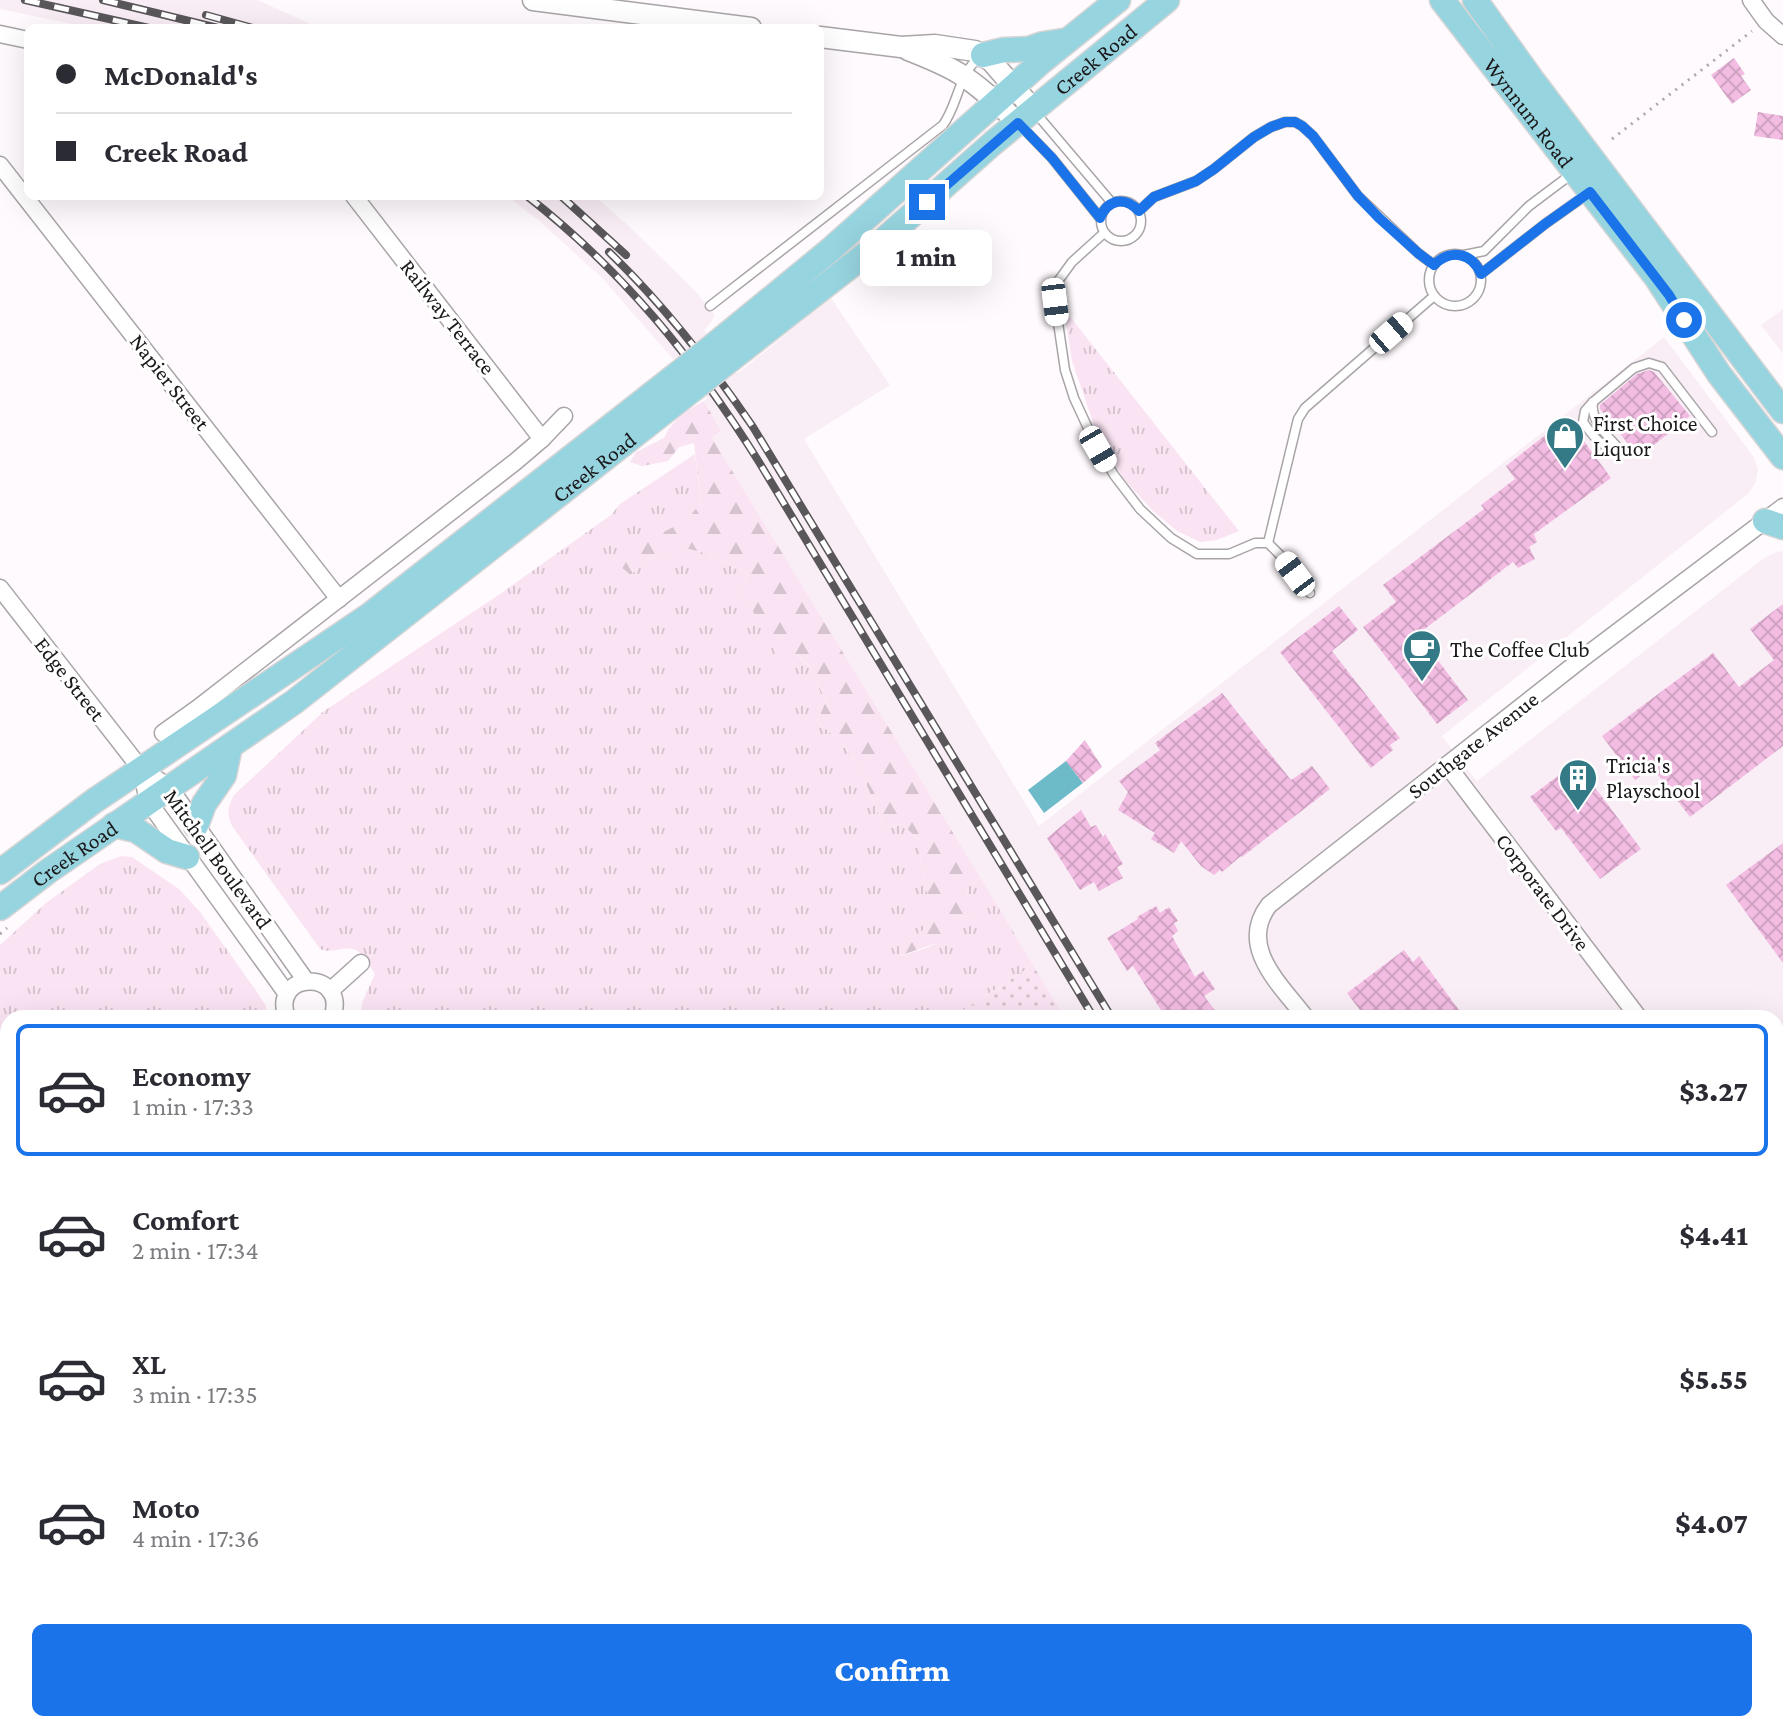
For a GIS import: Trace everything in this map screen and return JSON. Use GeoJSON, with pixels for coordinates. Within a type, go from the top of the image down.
{"type":"FeatureCollection","features":[{"type":"Feature","properties":{"kind":"main road","name":"Creek Road"},"geometry":{"type":"LineString","coordinates":[[725,350],[820,259],[1005,95],[1118,0]]}},
{"type":"Feature","properties":{"kind":"main road","name":"Creek Road"},"geometry":{"type":"LineString","coordinates":[[0,872],[70,818],[331,643],[725,350],[880,243],[1026,116],[1167,0]]}},
{"type":"Feature","properties":{"kind":"main road","name":"Wynnum Road"},"geometry":{"type":"LineString","coordinates":[[1442,0],[1663,286],[1719,374],[1783,457]]}},
{"type":"Feature","properties":{"kind":"main road","name":"Wynnum Road"},"geometry":{"type":"LineString","coordinates":[[1475,0],[1783,411]]}},
{"type":"Feature","properties":{"kind":"main road"},"geometry":{"type":"LineString","coordinates":[[983,55],[1069,40]]}},
{"type":"Feature","properties":{"kind":"main road","name":"Creek Road"},"geometry":{"type":"LineString","coordinates":[[0,908],[304,694],[685,381]]}},
{"type":"Feature","properties":{"kind":"main road"},"geometry":{"type":"LineString","coordinates":[[196,826],[204,804],[224,775],[230,746]]}},
{"type":"Feature","properties":{"kind":"main road"},"geometry":{"type":"LineString","coordinates":[[114,825],[136,830],[167,851],[187,857]]}},
{"type":"Feature","properties":{"kind":"street"},"geometry":{"type":"LineString","coordinates":[[533,0],[720,24]]}},
{"type":"Feature","properties":{"kind":"street"},"geometry":{"type":"LineString","coordinates":[[1751,0],[1766,21],[1783,36]]}},
{"type":"Feature","properties":{"kind":"street"},"geometry":{"type":"LineString","coordinates":[[0,34],[24,39]]}},
{"type":"Feature","properties":{"kind":"street"},"geometry":{"type":"LineString","coordinates":[[824,37],[901,47],[935,45],[966,48],[983,55],[1005,95],[1026,116]]}},
{"type":"Feature","properties":{"kind":"street"},"geometry":{"type":"LineString","coordinates":[[901,47],[1005,95]]}},
{"type":"Feature","properties":{"kind":"street","name":"Napier Street"},"geometry":{"type":"LineString","coordinates":[[0,165],[24,196]]}},
{"type":"Feature","properties":{"kind":"street","name":"Napier Street"},"geometry":{"type":"LineString","coordinates":[[27,200],[339,599]]}},
{"type":"Feature","properties":{"kind":"street","name":"Railway Terrace"},"geometry":{"type":"LineString","coordinates":[[357,200],[542,439]]}},
{"type":"Feature","properties":{"kind":"street"},"geometry":{"type":"LineString","coordinates":[[163,733],[515,462],[564,416]]}},
{"type":"Feature","properties":{"kind":"street","name":"Southgate Avenue"},"geometry":{"type":"LineString","coordinates":[[1300,1010],[1261,956],[1257,933],[1265,911],[1275,900],[1633,620],[1777,519]]}},
{"type":"Feature","properties":{"kind":"street","name":"Edge Street"},"geometry":{"type":"LineString","coordinates":[[0,588],[141,769]]}},
{"type":"Feature","properties":{"kind":"street","name":"Corporate Drive"},"geometry":{"type":"LineString","coordinates":[[1447,765],[1633,1010]]}},
{"type":"Feature","properties":{"kind":"street","name":"Mitchell Boulevard"},"geometry":{"type":"LineString","coordinates":[[141,769],[169,787],[306,981]]}},
{"type":"Feature","properties":{"kind":"street","name":"Mitchell Boulevard"},"geometry":{"type":"LineString","coordinates":[[141,769],[148,801],[287,994]]}},
{"type":"Feature","properties":{"kind":"street"},"geometry":{"type":"LineString","coordinates":[[330,991],[361,963]]}},
{"type":"Feature","properties":{"kind":"street"},"geometry":{"type":"LineString","coordinates":[[284,1010],[287,994],[306,981],[319,983],[330,991],[334,1010]]}},
{"type":"Feature","properties":{"kind":"lane"},"geometry":{"type":"LineString","coordinates":[[710,306],[943,125],[971,64],[983,55]]}},
{"type":"Feature","properties":{"kind":"lane"},"geometry":{"type":"LineString","coordinates":[[1026,116],[1112,203]]}},
{"type":"Feature","properties":{"kind":"lane"},"geometry":{"type":"LineString","coordinates":[[1026,116],[1052,158],[1100,218],[1104,233],[1122,242],[1134,237],[1141,225],[1139,211],[1130,203],[1112,203],[1100,218]]}},
{"type":"Feature","properties":{"kind":"lane"},"geometry":{"type":"LineString","coordinates":[[1139,211],[1154,197],[1196,181],[1271,127],[1295,122],[1313,136],[1358,196],[1434,265]]}},
{"type":"Feature","properties":{"kind":"lane"},"geometry":{"type":"LineString","coordinates":[[1464,255],[1478,266],[1482,283],[1479,292],[1467,304],[1449,306],[1434,296],[1429,280],[1434,265],[1447,255],[1484,251],[1529,206],[1575,172]]}},
{"type":"Feature","properties":{"kind":"lane"},"geometry":{"type":"LineString","coordinates":[[1481,274],[1590,192]]}},
{"type":"Feature","properties":{"kind":"lane"},"geometry":{"type":"LineString","coordinates":[[1104,233],[1072,262],[1056,284],[1055,293],[1065,370],[1093,439],[1114,475],[1140,509],[1171,538],[1197,554],[1229,554],[1255,543],[1268,543],[1310,593]]}},
{"type":"Feature","properties":{"kind":"lane"},"geometry":{"type":"LineString","coordinates":[[1268,543],[1298,419],[1305,408],[1434,296]]}},
{"type":"Feature","properties":{"kind":"lane"},"geometry":{"type":"LineString","coordinates":[[1620,451],[1599,442],[1583,422],[1585,411],[1634,368],[1649,363],[1662,367],[1712,432]]}},
{"type":"Feature","properties":{"kind":"path"},"geometry":{"type":"LineString","coordinates":[[1612,139],[1766,21]]}},
{"type":"Feature","properties":{"kind":"shaded area"},"geometry":{"type":"Polygon","coordinates":[[[0,0],[258,0],[310,24],[72,24],[0,9],[0,0]]]}},
{"type":"Feature","properties":{"kind":"shaded area"},"geometry":{"type":"Polygon","coordinates":[[[512,200],[599,200],[696,292],[715,315],[704,330],[738,373],[831,298],[890,385],[804,439],[1039,826],[1664,337],[1753,456],[1758,469],[1756,482],[1749,493],[1442,736],[1477,781],[1764,558],[1783,551],[1783,1010],[1060,1010],[712,438],[721,431],[704,401],[707,398],[602,278],[512,200]]]}},
{"type":"Feature","properties":{"kind":"shaded area"},"geometry":{"type":"Polygon","coordinates":[[[1783,309],[1783,354],[1761,325],[1783,309]]]}},
{"type":"Feature","properties":{"kind":"green space"},"geometry":{"type":"Polygon","coordinates":[[[1064,309],[1239,531],[1217,540],[1200,542],[1177,531],[1153,511],[1123,478],[1096,431],[1072,361],[1064,309]]]}},
{"type":"Feature","properties":{"kind":"green space"},"geometry":{"type":"Polygon","coordinates":[[[704,401],[721,431],[712,438],[980,877],[968,886],[967,896],[975,917],[959,916],[943,941],[899,956],[902,944],[925,929],[938,914],[928,898],[920,841],[902,824],[885,829],[857,762],[838,739],[817,722],[826,701],[810,667],[798,655],[777,655],[742,594],[747,574],[705,553],[689,549],[646,560],[631,575],[617,564],[628,550],[687,520],[701,502],[694,443],[679,447],[668,461],[642,466],[630,462],[636,452],[664,438],[681,414],[704,401]]]}},
{"type":"Feature","properties":{"kind":"green space"},"geometry":{"type":"Polygon","coordinates":[[[695,454],[701,502],[688,520],[660,535],[631,575],[646,560],[689,549],[705,553],[747,574],[742,594],[757,618],[810,667],[826,701],[817,722],[838,739],[857,762],[885,829],[902,824],[920,841],[928,897],[939,914],[925,929],[903,944],[900,956],[942,940],[959,916],[974,917],[967,896],[968,886],[980,877],[1033,965],[963,1010],[362,1010],[375,974],[355,950],[320,949],[232,826],[228,810],[234,795],[324,711],[500,594],[611,515],[620,504],[695,454]]]}},
{"type":"Feature","properties":{"kind":"green space"},"geometry":{"type":"Polygon","coordinates":[[[121,856],[132,857],[179,889],[200,912],[257,992],[266,1010],[0,1010],[0,945],[46,903],[100,864],[121,856]]]}},
{"type":"Feature","properties":{"kind":"green space"},"geometry":{"type":"Polygon","coordinates":[[[1033,965],[1060,1010],[963,1010],[1033,965]]]}},
{"type":"Feature","properties":{"kind":"water"},"geometry":{"type":"Polygon","coordinates":[[[1066,761],[1083,783],[1044,813],[1028,790],[1066,761]]]}},
{"type":"Feature","properties":{"kind":"building"},"geometry":{"type":"Polygon","coordinates":[[[1734,58],[1751,90],[1732,104],[1711,75],[1734,58]]]}},
{"type":"Feature","properties":{"kind":"building"},"geometry":{"type":"Polygon","coordinates":[[[1758,112],[1783,116],[1783,140],[1754,136],[1758,112]]]}},
{"type":"Feature","properties":{"kind":"building"},"geometry":{"type":"Polygon","coordinates":[[[1649,370],[1654,372],[1690,416],[1639,457],[1600,409],[1600,405],[1637,374],[1649,370]]]}},
{"type":"Feature","properties":{"kind":"building"},"geometry":{"type":"Polygon","coordinates":[[[1567,418],[1611,478],[1534,534],[1537,542],[1529,547],[1535,559],[1518,568],[1513,562],[1418,634],[1468,700],[1437,724],[1363,627],[1396,602],[1383,585],[1484,509],[1481,505],[1515,479],[1506,466],[1567,418]]]}},
{"type":"Feature","properties":{"kind":"building"},"geometry":{"type":"Polygon","coordinates":[[[1783,604],[1783,746],[1690,817],[1652,767],[1635,780],[1602,736],[1713,653],[1739,687],[1774,660],[1750,629],[1783,604]]]}},
{"type":"Feature","properties":{"kind":"building"},"geometry":{"type":"Polygon","coordinates":[[[1339,606],[1358,630],[1332,651],[1400,738],[1390,745],[1393,750],[1371,768],[1280,652],[1339,606]]]}},
{"type":"Feature","properties":{"kind":"building"},"geometry":{"type":"Polygon","coordinates":[[[1222,693],[1291,780],[1312,766],[1330,789],[1214,875],[1201,866],[1181,841],[1174,853],[1151,839],[1155,833],[1118,810],[1128,792],[1119,781],[1160,750],[1155,743],[1222,693]]]}},
{"type":"Feature","properties":{"kind":"building"},"geometry":{"type":"Polygon","coordinates":[[[1085,740],[1102,767],[1083,783],[1066,761],[1085,740]]]}},
{"type":"Feature","properties":{"kind":"building","name":"Tricia's Playschool"},"geometry":{"type":"Polygon","coordinates":[[[1576,762],[1641,849],[1600,879],[1561,828],[1556,831],[1530,797],[1576,762]]]}},
{"type":"Feature","properties":{"kind":"building"},"geometry":{"type":"Polygon","coordinates":[[[1081,810],[1091,827],[1096,825],[1103,837],[1105,834],[1123,864],[1117,867],[1123,878],[1099,891],[1094,882],[1080,890],[1047,838],[1081,810]]]}},
{"type":"Feature","properties":{"kind":"building"},"geometry":{"type":"Polygon","coordinates":[[[1783,843],[1783,963],[1726,885],[1783,843]]]}},
{"type":"Feature","properties":{"kind":"building"},"geometry":{"type":"Polygon","coordinates":[[[1156,906],[1160,913],[1169,907],[1178,921],[1174,923],[1178,931],[1172,936],[1195,977],[1203,971],[1215,989],[1204,996],[1215,1010],[1161,1010],[1133,966],[1127,971],[1107,938],[1156,906]]]}},
{"type":"Feature","properties":{"kind":"building"},"geometry":{"type":"Polygon","coordinates":[[[1404,950],[1413,962],[1419,956],[1459,1010],[1360,1010],[1347,993],[1404,950]]]}},
{"type":"Feature","properties":{"kind":"railway"},"geometry":{"type":"LineString","coordinates":[[25,0],[131,24]]}},
{"type":"Feature","properties":{"kind":"railway"},"geometry":{"type":"LineString","coordinates":[[103,0],[202,24]]}},
{"type":"Feature","properties":{"kind":"railway"},"geometry":{"type":"LineString","coordinates":[[206,15],[239,24]]}},
{"type":"Feature","properties":{"kind":"railway"},"geometry":{"type":"LineString","coordinates":[[532,200],[595,255],[625,286],[655,318],[709,387],[759,462],[1089,1010]]}},
{"type":"Feature","properties":{"kind":"railway"},"geometry":{"type":"LineString","coordinates":[[565,200],[626,255]]}},
{"type":"Feature","properties":{"kind":"railway"},"geometry":{"type":"LineString","coordinates":[[609,252],[686,336],[753,427],[1107,1010]]}},
{"type":"Feature","properties":{"kind":"place","name":"First Choice Liquor"},"geometry":{"type":"Point","coordinates":[1565,470]}},
{"type":"Feature","properties":{"kind":"place","name":"The Coffee Club"},"geometry":{"type":"Point","coordinates":[1422,683]}},
{"type":"Feature","properties":{"kind":"place","name":"Tricia's Playschool"},"geometry":{"type":"Point","coordinates":[1578,812]}},
{"type":"Feature","properties":{"kind":"route"},"geometry":{"type":"LineString","coordinates":[[927,202],[1018,123],[1052,158],[1100,218],[1107,206],[1118,201],[1130,203],[1139,211],[1154,197],[1196,181],[1271,127],[1295,122],[1313,136],[1358,196],[1379,218],[1434,265],[1447,255],[1464,255],[1478,266],[1481,274],[1590,192],[1669,295],[1684,320]]}}]}
